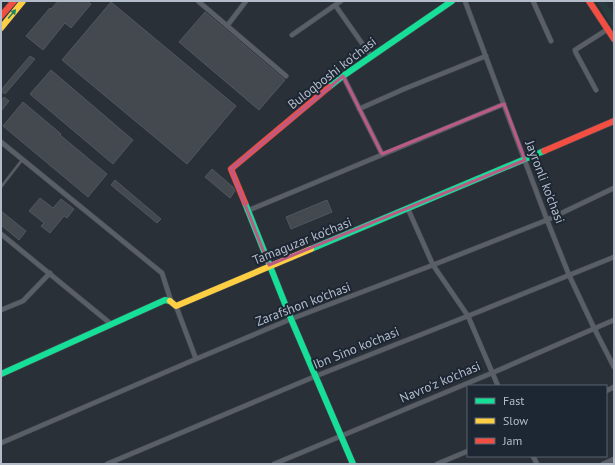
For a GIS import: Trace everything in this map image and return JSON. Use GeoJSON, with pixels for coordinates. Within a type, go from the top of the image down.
{"type":"FeatureCollection","features":[{"type":"Feature","properties":{"kind":"street"},"geometry":{"type":"LineString","coordinates":[[1,16],[14,1]]}},
{"type":"Feature","properties":{"kind":"street"},"geometry":{"type":"LineString","coordinates":[[1,28],[23,1]]}},
{"type":"Feature","properties":{"kind":"street"},"geometry":{"type":"LineString","coordinates":[[198,1],[286,76]]}},
{"type":"Feature","properties":{"kind":"street"},"geometry":{"type":"LineString","coordinates":[[227,26],[246,1]]}},
{"type":"Feature","properties":{"kind":"street"},"geometry":{"type":"LineString","coordinates":[[292,35],[341,1]]}},
{"type":"Feature","properties":{"kind":"street","name":"Buloqboshi ko'chasi"},"geometry":{"type":"LineString","coordinates":[[247,211],[231,169],[343,76],[452,1]]}},
{"type":"Feature","properties":{"kind":"street","name":"Jayronli ko'chasi"},"geometry":{"type":"LineString","coordinates":[[465,1],[569,275],[614,367]]}},
{"type":"Feature","properties":{"kind":"street"},"geometry":{"type":"LineString","coordinates":[[533,1],[551,41]]}},
{"type":"Feature","properties":{"kind":"street"},"geometry":{"type":"LineString","coordinates":[[589,1],[614,39]]}},
{"type":"Feature","properties":{"kind":"street"},"geometry":{"type":"LineString","coordinates":[[335,5],[371,56]]}},
{"type":"Feature","properties":{"kind":"street"},"geometry":{"type":"LineString","coordinates":[[596,90],[575,50],[608,29]]}},
{"type":"Feature","properties":{"kind":"street"},"geometry":{"type":"LineString","coordinates":[[359,109],[486,56]]}},
{"type":"Feature","properties":{"kind":"street"},"geometry":{"type":"LineString","coordinates":[[343,76],[382,154]]}},
{"type":"Feature","properties":{"kind":"street"},"geometry":{"type":"LineString","coordinates":[[353,464],[247,211],[504,104]]}},
{"type":"Feature","properties":{"kind":"street","name":"Tamaguzar ko'chasi"},"geometry":{"type":"LineString","coordinates":[[1,374],[165,300],[173,303],[269,265],[408,209],[614,121]]}},
{"type":"Feature","properties":{"kind":"street"},"geometry":{"type":"LineString","coordinates":[[1,142],[162,273],[196,359]]}},
{"type":"Feature","properties":{"kind":"street","name":"Zarafshon ko'chasi"},"geometry":{"type":"LineString","coordinates":[[1,443],[291,319],[547,220],[614,188]]}},
{"type":"Feature","properties":{"kind":"street"},"geometry":{"type":"LineString","coordinates":[[408,209],[433,265],[468,316],[498,385]]}},
{"type":"Feature","properties":{"kind":"street"},"geometry":{"type":"LineString","coordinates":[[1,234],[111,324]]}},
{"type":"Feature","properties":{"kind":"street","name":"Ibn Sino ko'chasi"},"geometry":{"type":"LineString","coordinates":[[107,464],[316,376],[614,257]]}},
{"type":"Feature","properties":{"kind":"street"},"geometry":{"type":"LineString","coordinates":[[1,310],[23,301],[50,273]]}},
{"type":"Feature","properties":{"kind":"street","name":"Navro'z ko'chasi"},"geometry":{"type":"LineString","coordinates":[[274,464],[492,373],[614,320]]}},
{"type":"Feature","properties":{"kind":"street"},"geometry":{"type":"LineString","coordinates":[[437,464],[467,451]]}},
{"type":"Feature","properties":{"kind":"street"},"geometry":{"type":"LineString","coordinates":[[603,464],[614,460]]}},
{"type":"Feature","properties":{"kind":"lane"},"geometry":{"type":"LineString","coordinates":[[1,187],[22,159]]}},
{"type":"Feature","properties":{"kind":"highlighted area"},"geometry":{"type":"Polygon","coordinates":[[[343,76],[382,154],[504,104],[525,160],[269,265],[231,169],[343,76]]]}},
{"type":"Feature","properties":{"kind":"green space"},"geometry":{"type":"Polygon","coordinates":[[[597,1],[605,1],[614,15],[614,29],[597,1]]]}},
{"type":"Feature","properties":{"kind":"building"},"geometry":{"type":"Polygon","coordinates":[[[58,1],[87,1],[91,4],[71,28],[65,23],[43,50],[26,36],[58,1]]]}},
{"type":"Feature","properties":{"kind":"building"},"geometry":{"type":"Polygon","coordinates":[[[111,2],[236,106],[187,164],[62,60],[111,2]]]}},
{"type":"Feature","properties":{"kind":"building"},"geometry":{"type":"Polygon","coordinates":[[[205,12],[285,80],[259,110],[179,42],[205,12]]]}},
{"type":"Feature","properties":{"kind":"building"},"geometry":{"type":"Polygon","coordinates":[[[30,56],[35,59],[5,94],[1,90],[30,56]]]}},
{"type":"Feature","properties":{"kind":"building"},"geometry":{"type":"Polygon","coordinates":[[[51,70],[133,140],[113,164],[30,94],[51,70]]]}},
{"type":"Feature","properties":{"kind":"building"},"geometry":{"type":"Polygon","coordinates":[[[4,97],[9,101],[1,111],[1,101],[4,97]]]}},
{"type":"Feature","properties":{"kind":"building"},"geometry":{"type":"Polygon","coordinates":[[[23,102],[107,174],[88,197],[3,126],[23,102]]]}},
{"type":"Feature","properties":{"kind":"building"},"geometry":{"type":"Polygon","coordinates":[[[212,169],[233,187],[235,191],[230,198],[205,177],[212,169]]]}},
{"type":"Feature","properties":{"kind":"building"},"geometry":{"type":"Polygon","coordinates":[[[115,180],[161,219],[157,223],[111,185],[115,180]]]}},
{"type":"Feature","properties":{"kind":"building"},"geometry":{"type":"Polygon","coordinates":[[[40,198],[53,208],[61,199],[74,209],[67,218],[64,216],[50,233],[41,226],[44,223],[29,211],[40,198]]]}},
{"type":"Feature","properties":{"kind":"building"},"geometry":{"type":"Polygon","coordinates":[[[327,200],[332,212],[291,229],[286,217],[327,200]]]}},
{"type":"Feature","properties":{"kind":"building"},"geometry":{"type":"Polygon","coordinates":[[[1,211],[26,231],[19,240],[1,225],[1,211]]]}},
{"type":"Feature","properties":{"kind":"traffic: fast"},"geometry":{"type":"LineString","coordinates":[[329,87],[452,1]]}},
{"type":"Feature","properties":{"kind":"traffic: fast"},"geometry":{"type":"LineString","coordinates":[[311,249],[544,151]]}},
{"type":"Feature","properties":{"kind":"traffic: fast"},"geometry":{"type":"LineString","coordinates":[[245,203],[291,319],[353,464]]}},
{"type":"Feature","properties":{"kind":"traffic: fast"},"geometry":{"type":"LineString","coordinates":[[1,374],[165,300],[170,301]]}},
{"type":"Feature","properties":{"kind":"traffic: slow"},"geometry":{"type":"LineString","coordinates":[[1,28],[23,1]]}},
{"type":"Feature","properties":{"kind":"traffic: slow"},"geometry":{"type":"LineString","coordinates":[[170,301],[176,306],[311,249]]}},
{"type":"Feature","properties":{"kind":"traffic: jam"},"geometry":{"type":"LineString","coordinates":[[1,16],[14,1]]}},
{"type":"Feature","properties":{"kind":"traffic: jam"},"geometry":{"type":"LineString","coordinates":[[589,1],[614,39]]}},
{"type":"Feature","properties":{"kind":"traffic: jam"},"geometry":{"type":"LineString","coordinates":[[245,203],[231,169],[329,87]]}},
{"type":"Feature","properties":{"kind":"traffic: jam"},"geometry":{"type":"LineString","coordinates":[[544,151],[614,121]]}}]}
